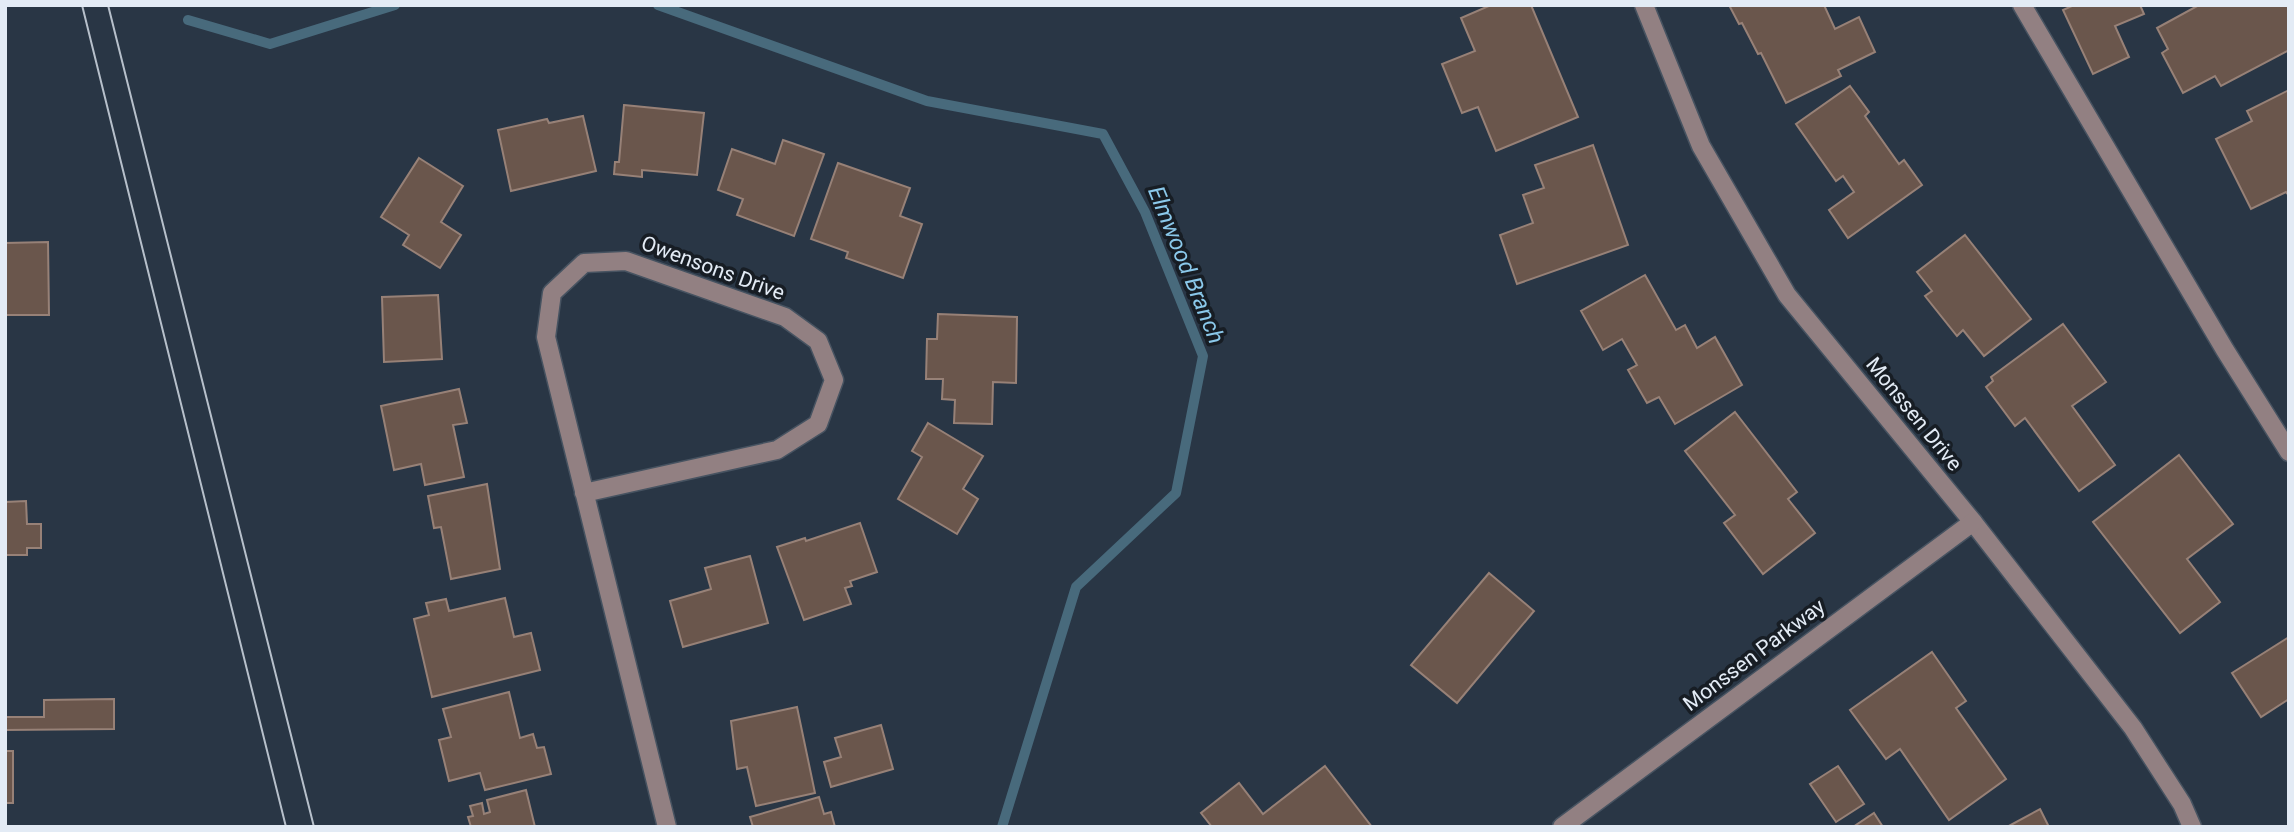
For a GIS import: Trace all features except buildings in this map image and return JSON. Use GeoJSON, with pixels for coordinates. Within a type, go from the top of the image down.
{"type":"FeatureCollection","features":[{"type":"Feature","properties":{"kind":"street","name":"Monssen Drive"},"geometry":{"type":"LineString","coordinates":[[1644,5],[1700,146],[1787,295],[1973,522],[2133,728],[2182,804],[2192,827]]}},
{"type":"Feature","properties":{"kind":"street"},"geometry":{"type":"LineString","coordinates":[[2022,5],[2225,350],[2289,452]]}},
{"type":"Feature","properties":{"kind":"street","name":"Owensons Drive"},"geometry":{"type":"LineString","coordinates":[[584,493],[776,450],[818,424],[834,380],[818,341],[785,317],[626,261],[583,263],[552,293],[546,337],[584,493],[667,827]]}},
{"type":"Feature","properties":{"kind":"street","name":"Monssen Parkway"},"geometry":{"type":"LineString","coordinates":[[1562,827],[1973,522]]}},
{"type":"Feature","properties":{"kind":"waterway","name":"Elmwood Branch"},"geometry":{"type":"LineString","coordinates":[[188,20],[270,44],[395,5]]}},
{"type":"Feature","properties":{"kind":"waterway","name":"Elmwood Branch"},"geometry":{"type":"LineString","coordinates":[[658,5],[927,101],[1103,134],[1145,212],[1203,356],[1176,493],[1076,587],[1002,827]]}},
{"type":"Feature","properties":{"kind":"tram line"},"geometry":{"type":"LineString","coordinates":[[82,5],[286,827]]}},
{"type":"Feature","properties":{"kind":"tram line"},"geometry":{"type":"LineString","coordinates":[[108,5],[314,827]]}}]}
